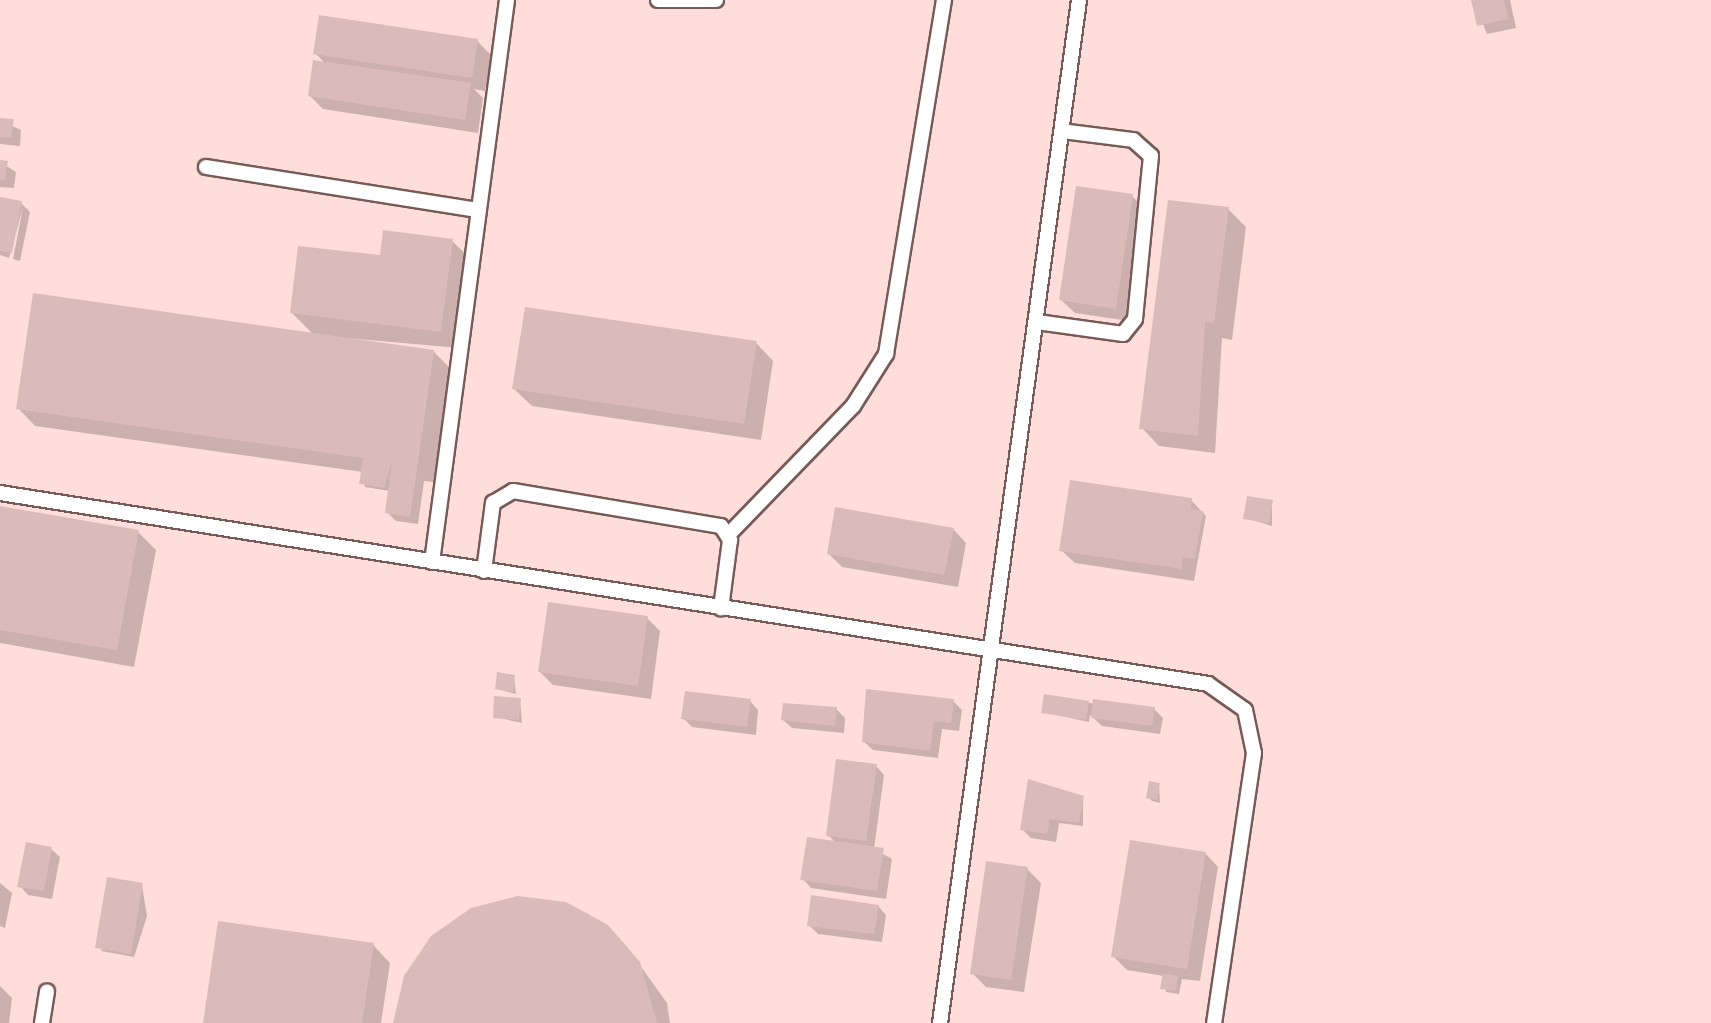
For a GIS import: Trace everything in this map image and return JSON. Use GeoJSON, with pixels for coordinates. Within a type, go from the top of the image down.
{"type":"FeatureCollection","features":[{"type":"Feature","properties":{"kind":"lane"},"geometry":{"type":"LineString","coordinates":[[432,562],[507,0]]}},
{"type":"Feature","properties":{"kind":"lane"},"geometry":{"type":"LineString","coordinates":[[658,0],[716,0]]}},
{"type":"Feature","properties":{"kind":"lane"},"geometry":{"type":"LineString","coordinates":[[721,608],[729,534],[853,406],[886,354],[944,0]]}},
{"type":"Feature","properties":{"kind":"lane"},"geometry":{"type":"LineString","coordinates":[[940,1023],[995,652],[1079,0]]}},
{"type":"Feature","properties":{"kind":"lane"},"geometry":{"type":"LineString","coordinates":[[1037,322],[1123,334],[1135,319],[1151,156],[1133,140],[1062,131]]}},
{"type":"Feature","properties":{"kind":"lane"},"geometry":{"type":"LineString","coordinates":[[206,167],[479,210]]}},
{"type":"Feature","properties":{"kind":"lane"},"geometry":{"type":"LineString","coordinates":[[484,571],[493,503],[507,490],[715,524],[729,534]]}},
{"type":"Feature","properties":{"kind":"lane"},"geometry":{"type":"LineString","coordinates":[[0,493],[1208,684],[1245,710],[1254,753],[1214,1023]]}},
{"type":"Feature","properties":{"kind":"lane"},"geometry":{"type":"LineString","coordinates":[[42,1023],[47,991]]}},
{"type":"Feature","properties":{"kind":"building"},"geometry":{"type":"Polygon","coordinates":[[[1471,0],[1504,0],[1508,19],[1477,26],[1471,0]]]}},
{"type":"Feature","properties":{"kind":"building"},"geometry":{"type":"Polygon","coordinates":[[[319,15],[478,39],[472,78],[313,54],[319,15]]]}},
{"type":"Feature","properties":{"kind":"building"},"geometry":{"type":"Polygon","coordinates":[[[313,60],[471,83],[465,120],[308,96],[313,60]]]}},
{"type":"Feature","properties":{"kind":"building"},"geometry":{"type":"Polygon","coordinates":[[[0,118],[14,119],[11,138],[0,137],[0,118]]]}},
{"type":"Feature","properties":{"kind":"building"},"geometry":{"type":"Polygon","coordinates":[[[0,160],[8,161],[5,180],[0,180],[0,160]]]}},
{"type":"Feature","properties":{"kind":"building"},"geometry":{"type":"Polygon","coordinates":[[[1076,186],[1133,194],[1116,309],[1059,300],[1076,186]]]}},
{"type":"Feature","properties":{"kind":"building"},"geometry":{"type":"Polygon","coordinates":[[[0,197],[22,201],[12,253],[0,251],[0,197]]]}},
{"type":"Feature","properties":{"kind":"building"},"geometry":{"type":"Polygon","coordinates":[[[1168,200],[1229,207],[1214,323],[1205,322],[1198,436],[1139,429],[1168,200]]]}},
{"type":"Feature","properties":{"kind":"building"},"geometry":{"type":"Polygon","coordinates":[[[383,230],[453,239],[441,332],[290,313],[298,246],[380,255],[383,230]]]}},
{"type":"Feature","properties":{"kind":"building"},"geometry":{"type":"Polygon","coordinates":[[[33,293],[434,350],[410,517],[385,513],[392,462],[384,488],[359,484],[363,458],[16,409],[33,293]]]}},
{"type":"Feature","properties":{"kind":"building"},"geometry":{"type":"Polygon","coordinates":[[[525,307],[757,341],[744,424],[512,389],[525,307]]]}},
{"type":"Feature","properties":{"kind":"building"},"geometry":{"type":"Polygon","coordinates":[[[1070,480],[1192,498],[1191,509],[1203,511],[1195,559],[1183,557],[1182,569],[1059,551],[1070,480]]]}},
{"type":"Feature","properties":{"kind":"building"},"geometry":{"type":"Polygon","coordinates":[[[1247,496],[1273,500],[1269,523],[1243,519],[1247,496]]]}},
{"type":"Feature","properties":{"kind":"building"},"geometry":{"type":"Polygon","coordinates":[[[0,506],[139,530],[117,650],[0,630],[0,506]]]}},
{"type":"Feature","properties":{"kind":"building"},"geometry":{"type":"Polygon","coordinates":[[[835,507],[954,528],[944,575],[827,554],[835,507]]]}},
{"type":"Feature","properties":{"kind":"building"},"geometry":{"type":"Polygon","coordinates":[[[548,602],[648,616],[638,686],[538,672],[548,602]]]}},
{"type":"Feature","properties":{"kind":"building"},"geometry":{"type":"Polygon","coordinates":[[[497,672],[515,675],[513,692],[495,689],[497,672]]]}},
{"type":"Feature","properties":{"kind":"building"},"geometry":{"type":"Polygon","coordinates":[[[866,689],[954,699],[951,723],[934,721],[930,751],[862,742],[866,689]]]}},
{"type":"Feature","properties":{"kind":"building"},"geometry":{"type":"Polygon","coordinates":[[[685,691],[751,699],[747,727],[681,719],[685,691]]]}},
{"type":"Feature","properties":{"kind":"building"},"geometry":{"type":"Polygon","coordinates":[[[1044,694],[1089,701],[1086,720],[1041,713],[1044,694]]]}},
{"type":"Feature","properties":{"kind":"building"},"geometry":{"type":"Polygon","coordinates":[[[494,696],[521,698],[519,720],[493,718],[494,696]]]}},
{"type":"Feature","properties":{"kind":"building"},"geometry":{"type":"Polygon","coordinates":[[[1093,699],[1155,707],[1152,726],[1091,718],[1093,699]]]}},
{"type":"Feature","properties":{"kind":"building"},"geometry":{"type":"Polygon","coordinates":[[[783,703],[837,707],[835,726],[781,720],[783,703]]]}},
{"type":"Feature","properties":{"kind":"building"},"geometry":{"type":"Polygon","coordinates":[[[836,759],[877,764],[866,841],[826,836],[836,759]]]}},
{"type":"Feature","properties":{"kind":"building"},"geometry":{"type":"Polygon","coordinates":[[[1028,779],[1084,796],[1079,823],[1050,819],[1047,834],[1020,830],[1028,779]]]}},
{"type":"Feature","properties":{"kind":"building"},"geometry":{"type":"Polygon","coordinates":[[[1149,781],[1160,783],[1157,800],[1146,798],[1149,781]]]}},
{"type":"Feature","properties":{"kind":"building"},"geometry":{"type":"Polygon","coordinates":[[[807,837],[884,848],[877,891],[800,880],[807,837]]]}},
{"type":"Feature","properties":{"kind":"building"},"geometry":{"type":"Polygon","coordinates":[[[1130,840],[1206,852],[1187,969],[1111,957],[1130,840]]]}},
{"type":"Feature","properties":{"kind":"building"},"geometry":{"type":"Polygon","coordinates":[[[26,842],[52,847],[44,891],[17,887],[26,842]]]}},
{"type":"Feature","properties":{"kind":"building"},"geometry":{"type":"Polygon","coordinates":[[[986,861],[1028,867],[1011,980],[970,974],[986,861]]]}},
{"type":"Feature","properties":{"kind":"building"},"geometry":{"type":"Polygon","coordinates":[[[107,877],[143,883],[131,954],[95,948],[107,877]]]}},
{"type":"Feature","properties":{"kind":"building"},"geometry":{"type":"Polygon","coordinates":[[[811,895],[879,905],[874,934],[807,926],[811,895]]]}},
{"type":"Feature","properties":{"kind":"building"},"geometry":{"type":"Polygon","coordinates":[[[518,896],[566,902],[608,925],[640,962],[657,1023],[393,1023],[404,976],[431,936],[471,908],[518,896]]]}},
{"type":"Feature","properties":{"kind":"building"},"geometry":{"type":"Polygon","coordinates":[[[218,921],[374,943],[362,1023],[203,1023],[218,921]]]}},
{"type":"Feature","properties":{"kind":"building"},"geometry":{"type":"Polygon","coordinates":[[[1163,973],[1178,976],[1176,991],[1160,989],[1163,973]]]}}]}
